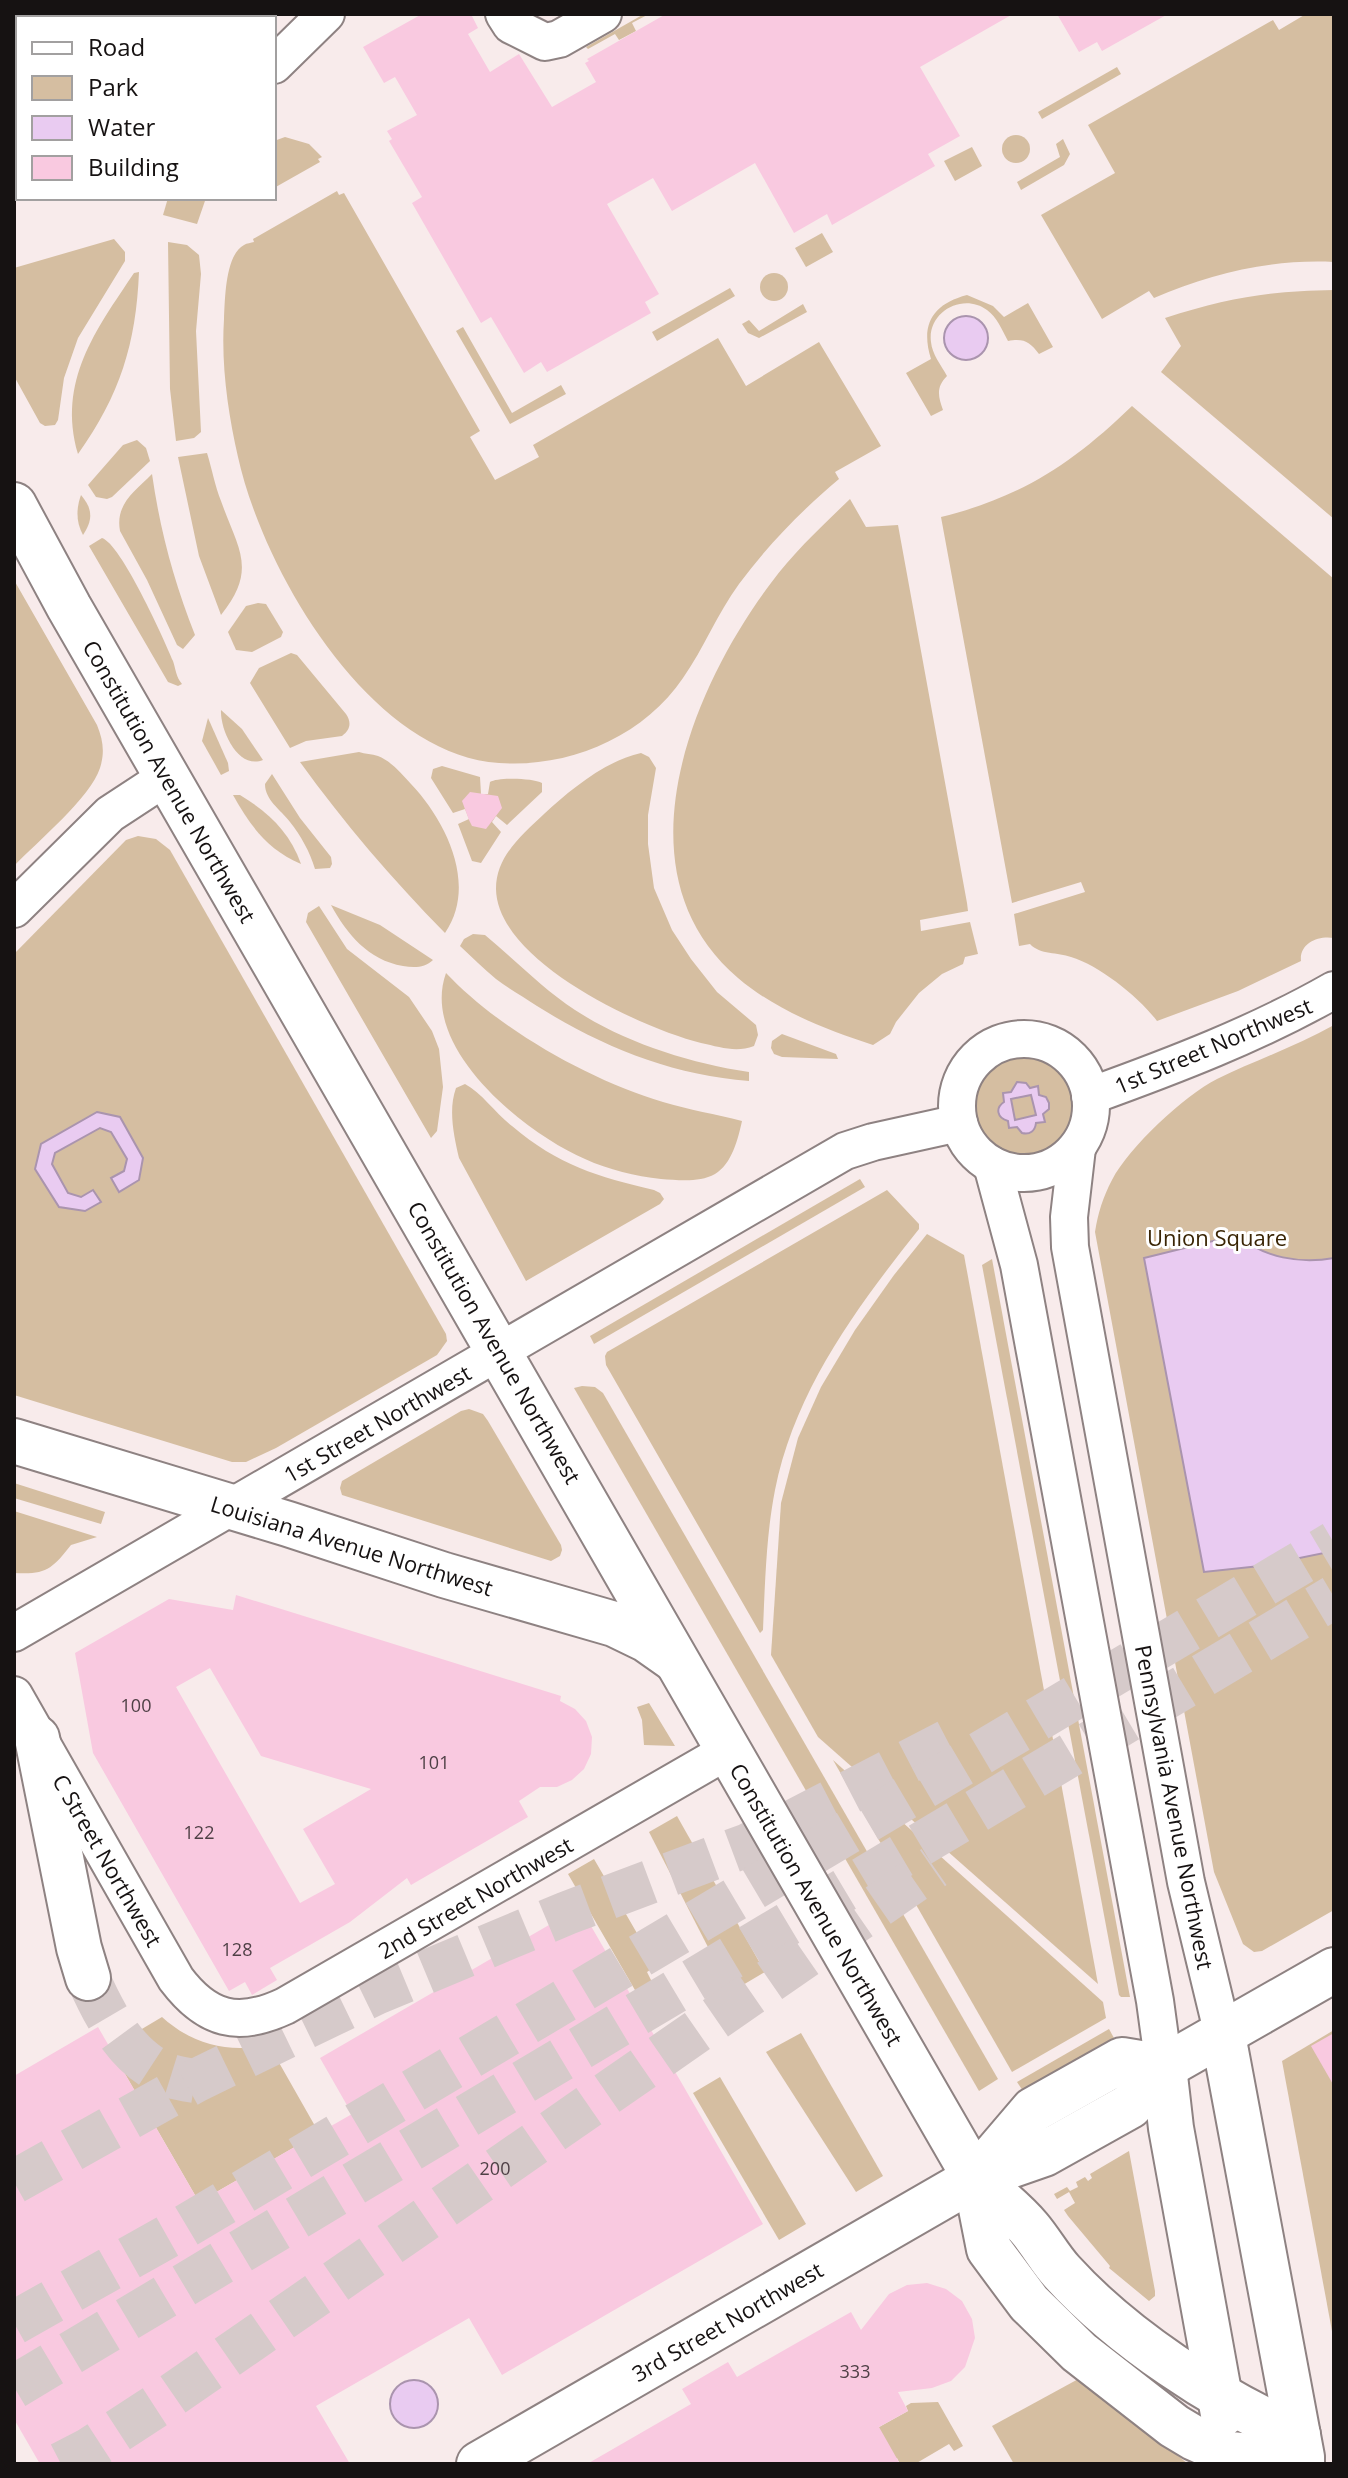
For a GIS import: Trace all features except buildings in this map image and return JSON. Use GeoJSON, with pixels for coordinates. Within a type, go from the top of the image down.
{"type":"FeatureCollection","features":[{"type":"Feature","properties":{"kind":"main road","name":"Constitution Avenue Northwest"},"geometry":{"type":"LineString","coordinates":[[14,505],[69,607],[975,2178],[1031,2229],[1062,2273],[1090,2299],[1182,2372],[1258,2418],[1301,2453]]}},
{"type":"Feature","properties":{"kind":"main road","name":"Louisiana Avenue Northwest"},"geometry":{"type":"LineString","coordinates":[[14,1441],[444,1575],[614,1624],[647,1640],[682,1666]]}},
{"type":"Feature","properties":{"kind":"main road"},"geometry":{"type":"LineString","coordinates":[[37,1738],[79,1948],[88,1978]]}},
{"type":"Feature","properties":{"kind":"main road","name":"3rd Street Northwest"},"geometry":{"type":"LineString","coordinates":[[479,2464],[975,2178],[1044,2154],[1130,2106],[1164,2067],[1334,1970]]}},
{"type":"Feature","properties":{"kind":"main road","name":"Pennsylvania Avenue Northwest"},"geometry":{"type":"LineString","coordinates":[[1223,2035],[1301,2453]]}},
{"type":"Feature","properties":{"kind":"main road"},"geometry":{"type":"LineString","coordinates":[[1164,2067],[1171,2128],[1231,2459]]}},
{"type":"Feature","properties":{"kind":"main road","name":"Constitution Avenue Northwest"},"geometry":{"type":"LineString","coordinates":[[975,2178],[989,2249],[1029,2303],[1079,2352],[1174,2426],[1231,2459],[1301,2453]]}},
{"type":"Feature","properties":{"kind":"street"},"geometry":{"type":"LineString","coordinates":[[276,63],[326,14]]}},
{"type":"Feature","properties":{"kind":"street"},"geometry":{"type":"LineString","coordinates":[[504,14],[511,25],[545,42],[559,39],[603,14]]}},
{"type":"Feature","properties":{"kind":"street"},"geometry":{"type":"LineString","coordinates":[[14,909],[110,814],[168,776]]}},
{"type":"Feature","properties":{"kind":"street","name":"1st Street Northwest"},"geometry":{"type":"LineString","coordinates":[[1090,1096],[1278,1021],[1334,990]]}},
{"type":"Feature","properties":{"kind":"street"},"geometry":{"type":"LineString","coordinates":[[1034,1039],[1063,1051],[1081,1071],[1090,1096],[1089,1123],[1077,1148],[1052,1167],[1037,1172],[1006,1171],[992,1165],[971,1147],[959,1123],[958,1096],[967,1070],[989,1048],[1003,1042],[1034,1039]]}},
{"type":"Feature","properties":{"kind":"street","name":"1st Street Northwest"},"geometry":{"type":"LineString","coordinates":[[14,1633],[845,1151],[959,1123]]}},
{"type":"Feature","properties":{"kind":"street","name":"Pennsylvania Avenue Northwest"},"geometry":{"type":"LineString","coordinates":[[1077,1148],[1069,1217],[1070,1247],[1186,1882],[1223,2035]]}},
{"type":"Feature","properties":{"kind":"street"},"geometry":{"type":"LineString","coordinates":[[992,1165],[1022,1281],[1155,2001],[1164,2067]]}},
{"type":"Feature","properties":{"kind":"street","name":"C Street Northwest"},"geometry":{"type":"LineString","coordinates":[[14,1695],[176,1979],[194,2000],[214,2013]]}},
{"type":"Feature","properties":{"kind":"street","name":"2nd Street Northwest"},"geometry":{"type":"LineString","coordinates":[[214,2013],[240,2019],[254,2018],[285,2006],[729,1750]]}},
{"type":"Feature","properties":{"kind":"green space"},"geometry":{"type":"Polygon","coordinates":[[[58,14],[151,16],[59,16],[58,14]]]}},
{"type":"Feature","properties":{"kind":"green space"},"geometry":{"type":"Polygon","coordinates":[[[649,14],[632,23],[636,31],[619,40],[615,34],[588,49],[586,47],[649,14]]]}},
{"type":"Feature","properties":{"kind":"green space"},"geometry":{"type":"Polygon","coordinates":[[[1306,14],[1334,14],[1334,262],[1265,265],[1198,281],[1154,298],[1149,291],[1102,319],[1041,215],[1115,173],[1088,125],[1273,20],[1279,30],[1306,14]]]}},
{"type":"Feature","properties":{"kind":"green space"},"geometry":{"type":"Polygon","coordinates":[[[14,42],[16,180],[14,180],[14,42]]]}},
{"type":"Feature","properties":{"kind":"green space"},"geometry":{"type":"Polygon","coordinates":[[[1117,67],[1121,74],[1042,119],[1038,112],[1117,67]]]}},
{"type":"Feature","properties":{"kind":"green space"},"geometry":{"type":"Polygon","coordinates":[[[1016,135],[1026,139],[1030,149],[1026,159],[1016,163],[1006,159],[1002,149],[1006,139],[1016,135]]]}},
{"type":"Feature","properties":{"kind":"green space"},"geometry":{"type":"Polygon","coordinates":[[[285,137],[309,144],[322,157],[318,159],[320,162],[276,187],[276,140],[285,137]]]}},
{"type":"Feature","properties":{"kind":"green space"},"geometry":{"type":"Polygon","coordinates":[[[1063,139],[1070,154],[1064,165],[1021,190],[1017,182],[1060,157],[1056,144],[1063,139]]]}},
{"type":"Feature","properties":{"kind":"green space"},"geometry":{"type":"Polygon","coordinates":[[[972,147],[982,166],[955,181],[944,161],[972,147]]]}},
{"type":"Feature","properties":{"kind":"green space"},"geometry":{"type":"Polygon","coordinates":[[[337,191],[339,195],[344,193],[480,431],[470,437],[495,480],[539,457],[533,445],[718,338],[746,386],[819,342],[881,446],[835,472],[839,479],[786,528],[739,584],[683,678],[647,717],[626,732],[577,754],[552,760],[499,763],[451,752],[407,727],[366,692],[329,649],[297,601],[271,551],[251,502],[238,457],[224,371],[227,279],[233,258],[244,245],[254,242],[253,239],[337,191]]]}},
{"type":"Feature","properties":{"kind":"green space"},"geometry":{"type":"Polygon","coordinates":[[[167,200],[205,200],[197,224],[163,215],[167,200]]]}},
{"type":"Feature","properties":{"kind":"green space"},"geometry":{"type":"Polygon","coordinates":[[[822,233],[833,252],[806,267],[795,248],[822,233]]]}},
{"type":"Feature","properties":{"kind":"green space"},"geometry":{"type":"Polygon","coordinates":[[[114,239],[125,252],[125,261],[78,338],[64,378],[58,420],[55,425],[45,426],[40,423],[14,376],[14,268],[114,239]]]}},
{"type":"Feature","properties":{"kind":"green space"},"geometry":{"type":"Polygon","coordinates":[[[168,242],[187,245],[199,255],[201,274],[196,331],[201,432],[194,438],[176,441],[170,389],[168,242]]]}},
{"type":"Feature","properties":{"kind":"green space"},"geometry":{"type":"Polygon","coordinates":[[[139,272],[134,323],[123,368],[105,411],[78,454],[73,428],[76,380],[106,315],[134,273],[139,272]]]}},
{"type":"Feature","properties":{"kind":"green space"},"geometry":{"type":"Polygon","coordinates":[[[774,273],[784,277],[788,287],[784,297],[774,301],[764,297],[760,287],[764,277],[774,273]]]}},
{"type":"Feature","properties":{"kind":"green space"},"geometry":{"type":"Polygon","coordinates":[[[730,288],[735,296],[657,341],[652,332],[730,288]]]}},
{"type":"Feature","properties":{"kind":"green space"},"geometry":{"type":"Polygon","coordinates":[[[1334,290],[1334,519],[1161,372],[1181,346],[1165,318],[1248,297],[1334,290]]]}},
{"type":"Feature","properties":{"kind":"green space"},"geometry":{"type":"Polygon","coordinates":[[[967,295],[993,306],[1004,317],[1028,303],[1053,347],[1039,354],[1026,342],[1008,341],[994,316],[978,305],[958,304],[948,308],[931,331],[933,351],[947,376],[939,392],[943,410],[931,416],[906,373],[931,359],[927,336],[932,317],[945,304],[967,295]]]}},
{"type":"Feature","properties":{"kind":"green space"},"geometry":{"type":"Polygon","coordinates":[[[803,304],[807,312],[759,338],[748,333],[742,324],[749,320],[759,331],[803,304]]]}},
{"type":"Feature","properties":{"kind":"green space"},"geometry":{"type":"Polygon","coordinates":[[[463,327],[512,413],[561,385],[566,394],[510,424],[456,331],[463,327]]]}},
{"type":"Feature","properties":{"kind":"green space"},"geometry":{"type":"Polygon","coordinates":[[[1132,406],[1334,579],[1334,938],[1311,942],[1303,949],[1301,961],[1238,991],[1157,1021],[1130,993],[1094,967],[1071,957],[1039,950],[1030,944],[1019,946],[1014,914],[1085,892],[1081,882],[1012,903],[941,517],[997,499],[1045,475],[1089,445],[1132,406]]]}},
{"type":"Feature","properties":{"kind":"green space"},"geometry":{"type":"Polygon","coordinates":[[[137,440],[146,448],[150,461],[112,497],[96,497],[88,485],[123,445],[137,440]]]}},
{"type":"Feature","properties":{"kind":"green space"},"geometry":{"type":"Polygon","coordinates":[[[207,453],[241,559],[239,585],[221,615],[199,556],[178,457],[207,453]]]}},
{"type":"Feature","properties":{"kind":"green space"},"geometry":{"type":"Polygon","coordinates":[[[152,474],[169,556],[195,635],[183,649],[177,645],[120,531],[123,506],[152,474]]]}},
{"type":"Feature","properties":{"kind":"green space"},"geometry":{"type":"Polygon","coordinates":[[[81,495],[90,515],[83,535],[78,515],[81,495]]]}},
{"type":"Feature","properties":{"kind":"green space"},"geometry":{"type":"Polygon","coordinates":[[[850,499],[866,527],[898,525],[967,903],[968,911],[920,920],[921,931],[970,922],[978,954],[965,957],[963,964],[942,974],[919,993],[890,1034],[873,1045],[785,1009],[738,978],[701,935],[680,887],[673,835],[678,781],[693,727],[715,675],[742,626],[771,583],[850,499]]]}},
{"type":"Feature","properties":{"kind":"green space"},"geometry":{"type":"Polygon","coordinates":[[[102,538],[120,557],[141,594],[182,684],[178,686],[168,682],[89,546],[102,538]]]}},
{"type":"Feature","properties":{"kind":"green space"},"geometry":{"type":"Polygon","coordinates":[[[14,580],[97,725],[103,751],[100,768],[86,792],[14,866],[14,580]]]}},
{"type":"Feature","properties":{"kind":"green space"},"geometry":{"type":"Polygon","coordinates":[[[266,604],[283,632],[281,637],[252,652],[236,650],[228,632],[246,606],[266,604]]]}},
{"type":"Feature","properties":{"kind":"green space"},"geometry":{"type":"Polygon","coordinates":[[[291,653],[297,655],[346,714],[349,726],[342,736],[306,741],[290,748],[250,683],[259,668],[291,653]]]}},
{"type":"Feature","properties":{"kind":"green space"},"geometry":{"type":"Polygon","coordinates":[[[221,710],[242,729],[263,760],[254,762],[238,754],[227,737],[221,710]]]}},
{"type":"Feature","properties":{"kind":"green space"},"geometry":{"type":"Polygon","coordinates":[[[208,718],[228,763],[229,771],[221,775],[202,741],[208,718]]]}},
{"type":"Feature","properties":{"kind":"green space"},"geometry":{"type":"Polygon","coordinates":[[[359,752],[378,756],[396,768],[424,799],[446,835],[454,854],[459,895],[445,933],[369,850],[300,762],[359,752]]]}},
{"type":"Feature","properties":{"kind":"green space"},"geometry":{"type":"Polygon","coordinates":[[[641,753],[649,757],[656,768],[648,815],[654,888],[672,930],[691,959],[717,992],[756,1025],[758,1035],[754,1046],[734,1049],[701,1043],[610,1007],[545,965],[520,941],[503,916],[496,889],[497,877],[505,856],[519,838],[577,786],[614,763],[641,753]]]}},
{"type":"Feature","properties":{"kind":"green space"},"geometry":{"type":"Polygon","coordinates":[[[442,766],[480,777],[481,794],[488,794],[490,782],[494,780],[524,779],[542,783],[542,792],[507,825],[496,816],[492,822],[501,832],[481,863],[472,861],[458,824],[469,819],[465,809],[453,813],[431,778],[433,769],[442,766]]]}},
{"type":"Feature","properties":{"kind":"green space"},"geometry":{"type":"Polygon","coordinates":[[[272,774],[300,818],[331,857],[330,868],[315,869],[298,833],[270,800],[265,784],[272,774]]]}},
{"type":"Feature","properties":{"kind":"green space"},"geometry":{"type":"Polygon","coordinates":[[[233,795],[240,795],[277,824],[291,842],[301,864],[261,836],[233,795]]]}},
{"type":"Feature","properties":{"kind":"green space"},"geometry":{"type":"Polygon","coordinates":[[[138,836],[156,839],[170,850],[446,1334],[447,1341],[437,1355],[276,1448],[246,1462],[232,1462],[14,1395],[14,954],[126,840],[138,836]]]}},
{"type":"Feature","properties":{"kind":"green space"},"geometry":{"type":"Polygon","coordinates":[[[331,905],[380,925],[433,960],[423,966],[411,967],[379,958],[360,944],[331,905]]]}},
{"type":"Feature","properties":{"kind":"green space"},"geometry":{"type":"Polygon","coordinates":[[[319,906],[347,949],[409,997],[432,1031],[439,1049],[443,1087],[437,1131],[431,1138],[306,922],[308,913],[319,906]]]}},
{"type":"Feature","properties":{"kind":"green space"},"geometry":{"type":"Polygon","coordinates":[[[473,934],[485,935],[552,993],[595,1022],[659,1050],[749,1072],[749,1081],[693,1073],[638,1057],[562,1021],[506,986],[460,946],[464,939],[473,934]]]}},
{"type":"Feature","properties":{"kind":"green space"},"geometry":{"type":"Polygon","coordinates":[[[446,973],[492,1014],[576,1067],[663,1102],[742,1121],[726,1164],[715,1174],[695,1180],[642,1176],[585,1159],[534,1130],[483,1084],[462,1058],[448,1030],[442,1001],[446,973]]]}},
{"type":"Feature","properties":{"kind":"green space","name":"Union Square"},"geometry":{"type":"Polygon","coordinates":[[[1334,1025],[1334,1910],[1262,1951],[1254,1952],[1243,1944],[1214,1872],[1095,1232],[1103,1199],[1120,1167],[1144,1138],[1174,1110],[1217,1079],[1334,1025]]]}},
{"type":"Feature","properties":{"kind":"green space"},"geometry":{"type":"Polygon","coordinates":[[[782,1034],[836,1054],[838,1059],[774,1054],[772,1041],[782,1034]]]}},
{"type":"Feature","properties":{"kind":"green space"},"geometry":{"type":"Polygon","coordinates":[[[1025,1056],[1045,1060],[1061,1071],[1072,1087],[1076,1107],[1072,1127],[1061,1143],[1045,1154],[1025,1158],[1005,1154],[989,1143],[978,1127],[974,1107],[978,1087],[989,1071],[1005,1060],[1025,1056]]]}},
{"type":"Feature","properties":{"kind":"green space"},"geometry":{"type":"Polygon","coordinates":[[[465,1084],[546,1151],[579,1168],[654,1190],[664,1199],[526,1281],[459,1158],[452,1105],[456,1088],[465,1084]]]}},
{"type":"Feature","properties":{"kind":"green space"},"geometry":{"type":"Polygon","coordinates":[[[860,1179],[865,1187],[594,1344],[590,1336],[860,1179]]]}},
{"type":"Feature","properties":{"kind":"green space"},"geometry":{"type":"Polygon","coordinates":[[[887,1190],[919,1224],[919,1229],[851,1319],[797,1418],[784,1453],[772,1507],[763,1630],[760,1633],[606,1365],[605,1356],[607,1352],[887,1190]]]}},
{"type":"Feature","properties":{"kind":"green space"},"geometry":{"type":"Polygon","coordinates":[[[927,1234],[964,1255],[1098,1984],[818,1737],[771,1655],[781,1503],[798,1438],[821,1387],[855,1330],[927,1234]]]}},
{"type":"Feature","properties":{"kind":"green space"},"geometry":{"type":"Polygon","coordinates":[[[992,1259],[1130,1997],[1119,1995],[982,1265],[992,1259]]]}},
{"type":"Feature","properties":{"kind":"green space"},"geometry":{"type":"Polygon","coordinates":[[[595,1387],[603,1393],[998,2079],[979,2091],[574,1388],[595,1387]]]}},
{"type":"Feature","properties":{"kind":"green space"},"geometry":{"type":"Polygon","coordinates":[[[469,1409],[483,1414],[488,1421],[561,1545],[560,1556],[551,1561],[342,1495],[342,1481],[469,1409]]]}},
{"type":"Feature","properties":{"kind":"green space"},"geometry":{"type":"Polygon","coordinates":[[[14,1483],[105,1512],[101,1524],[14,1498],[14,1483]]]}},
{"type":"Feature","properties":{"kind":"green space"},"geometry":{"type":"Polygon","coordinates":[[[14,1511],[97,1537],[71,1545],[47,1569],[34,1573],[14,1573],[14,1511]]]}},
{"type":"Feature","properties":{"kind":"green space"},"geometry":{"type":"Polygon","coordinates":[[[649,1703],[675,1746],[644,1745],[642,1720],[637,1707],[649,1703]]]}},
{"type":"Feature","properties":{"kind":"green space"},"geometry":{"type":"Polygon","coordinates":[[[833,1760],[1103,2002],[1106,2018],[1012,2072],[833,1760]]]}},
{"type":"Feature","properties":{"kind":"green space"},"geometry":{"type":"Polygon","coordinates":[[[677,1816],[765,1972],[731,1992],[649,1832],[677,1816]]]}},
{"type":"Feature","properties":{"kind":"green space"},"geometry":{"type":"Polygon","coordinates":[[[594,1859],[656,1966],[647,1972],[655,1988],[639,1997],[568,1874],[594,1859]]]}},
{"type":"Feature","properties":{"kind":"green space"},"geometry":{"type":"Polygon","coordinates":[[[162,2017],[186,2034],[212,2044],[239,2048],[269,2045],[319,2133],[199,2202],[110,2048],[162,2017]]]}},
{"type":"Feature","properties":{"kind":"green space"},"geometry":{"type":"Polygon","coordinates":[[[1109,2029],[1114,2038],[1023,2091],[1017,2082],[1109,2029]]]}},
{"type":"Feature","properties":{"kind":"green space"},"geometry":{"type":"Polygon","coordinates":[[[1334,2030],[1334,2342],[1282,2061],[1334,2030]]]}},
{"type":"Feature","properties":{"kind":"green space"},"geometry":{"type":"Polygon","coordinates":[[[801,2033],[883,2176],[856,2192],[766,2052],[801,2033]]]}},
{"type":"Feature","properties":{"kind":"green space"},"geometry":{"type":"Polygon","coordinates":[[[720,2077],[806,2224],[779,2240],[693,2093],[720,2077]]]}},
{"type":"Feature","properties":{"kind":"green space"},"geometry":{"type":"Polygon","coordinates":[[[1129,2151],[1155,2291],[1155,2296],[1149,2301],[1109,2268],[1068,2216],[1064,2210],[1075,2203],[1069,2192],[1057,2199],[1054,2194],[1067,2187],[1070,2191],[1078,2187],[1076,2182],[1085,2177],[1088,2181],[1092,2178],[1090,2174],[1129,2151]]]}},
{"type":"Feature","properties":{"kind":"green space"},"geometry":{"type":"Polygon","coordinates":[[[1082,2377],[1188,2464],[1014,2464],[992,2426],[1082,2377]]]}},
{"type":"Feature","properties":{"kind":"green space"},"geometry":{"type":"Polygon","coordinates":[[[938,2402],[963,2446],[954,2451],[949,2444],[915,2464],[900,2464],[897,2458],[889,2461],[872,2431],[908,2411],[906,2406],[911,2403],[938,2402]]]}},
{"type":"Feature","properties":{"kind":"water"},"geometry":{"type":"Polygon","coordinates":[[[966,316],[982,322],[988,338],[982,354],[966,360],[950,354],[944,338],[950,322],[966,316]]]}},
{"type":"Feature","properties":{"kind":"water"},"geometry":{"type":"Polygon","coordinates":[[[1017,1082],[1026,1083],[1030,1088],[1038,1086],[1039,1095],[1046,1097],[1049,1103],[1049,1109],[1043,1114],[1045,1122],[1036,1123],[1033,1130],[1027,1133],[1022,1133],[1017,1127],[1009,1128],[1008,1121],[1001,1118],[998,1110],[1004,1102],[1003,1093],[1011,1092],[1017,1082]],[[1031,1095],[1011,1099],[1015,1120],[1036,1115],[1031,1095]]]}},
{"type":"Feature","properties":{"kind":"water"},"geometry":{"type":"Polygon","coordinates":[[[97,1112],[120,1117],[143,1158],[139,1180],[119,1192],[111,1178],[124,1171],[127,1159],[111,1132],[100,1128],[55,1153],[52,1164],[68,1193],[81,1197],[93,1190],[101,1202],[85,1211],[59,1207],[35,1169],[41,1144],[97,1112]]]}},
{"type":"Feature","properties":{"kind":"water"},"geometry":{"type":"Polygon","coordinates":[[[1237,1235],[1259,1249],[1283,1257],[1308,1260],[1334,1258],[1334,1551],[1260,1566],[1204,1572],[1144,1258],[1237,1235]]]}},
{"type":"Feature","properties":{"kind":"water"},"geometry":{"type":"Polygon","coordinates":[[[414,2380],[431,2387],[438,2404],[431,2421],[414,2428],[397,2421],[390,2404],[397,2387],[414,2380]]]}},
{"type":"Feature","properties":{"kind":"tunnel"},"geometry":{"type":"LineString","coordinates":[[14,2323],[179,2230],[1334,1543]]}},
{"type":"Feature","properties":{"kind":"tunnel"},"geometry":{"type":"LineString","coordinates":[[14,2387],[1334,1597]]}},
{"type":"Feature","properties":{"kind":"tunnel"},"geometry":{"type":"LineString","coordinates":[[14,2182],[195,2081],[376,1993],[567,1913],[748,1845],[952,1739]]}},
{"type":"Feature","properties":{"kind":"tunnel"},"geometry":{"type":"LineString","coordinates":[[61,2464],[162,2402],[934,1867]]}},
{"type":"Feature","properties":{"kind":"tunnel"},"geometry":{"type":"LineString","coordinates":[[88,1978],[108,2018],[135,2054],[163,2073],[195,2081]]}}]}
